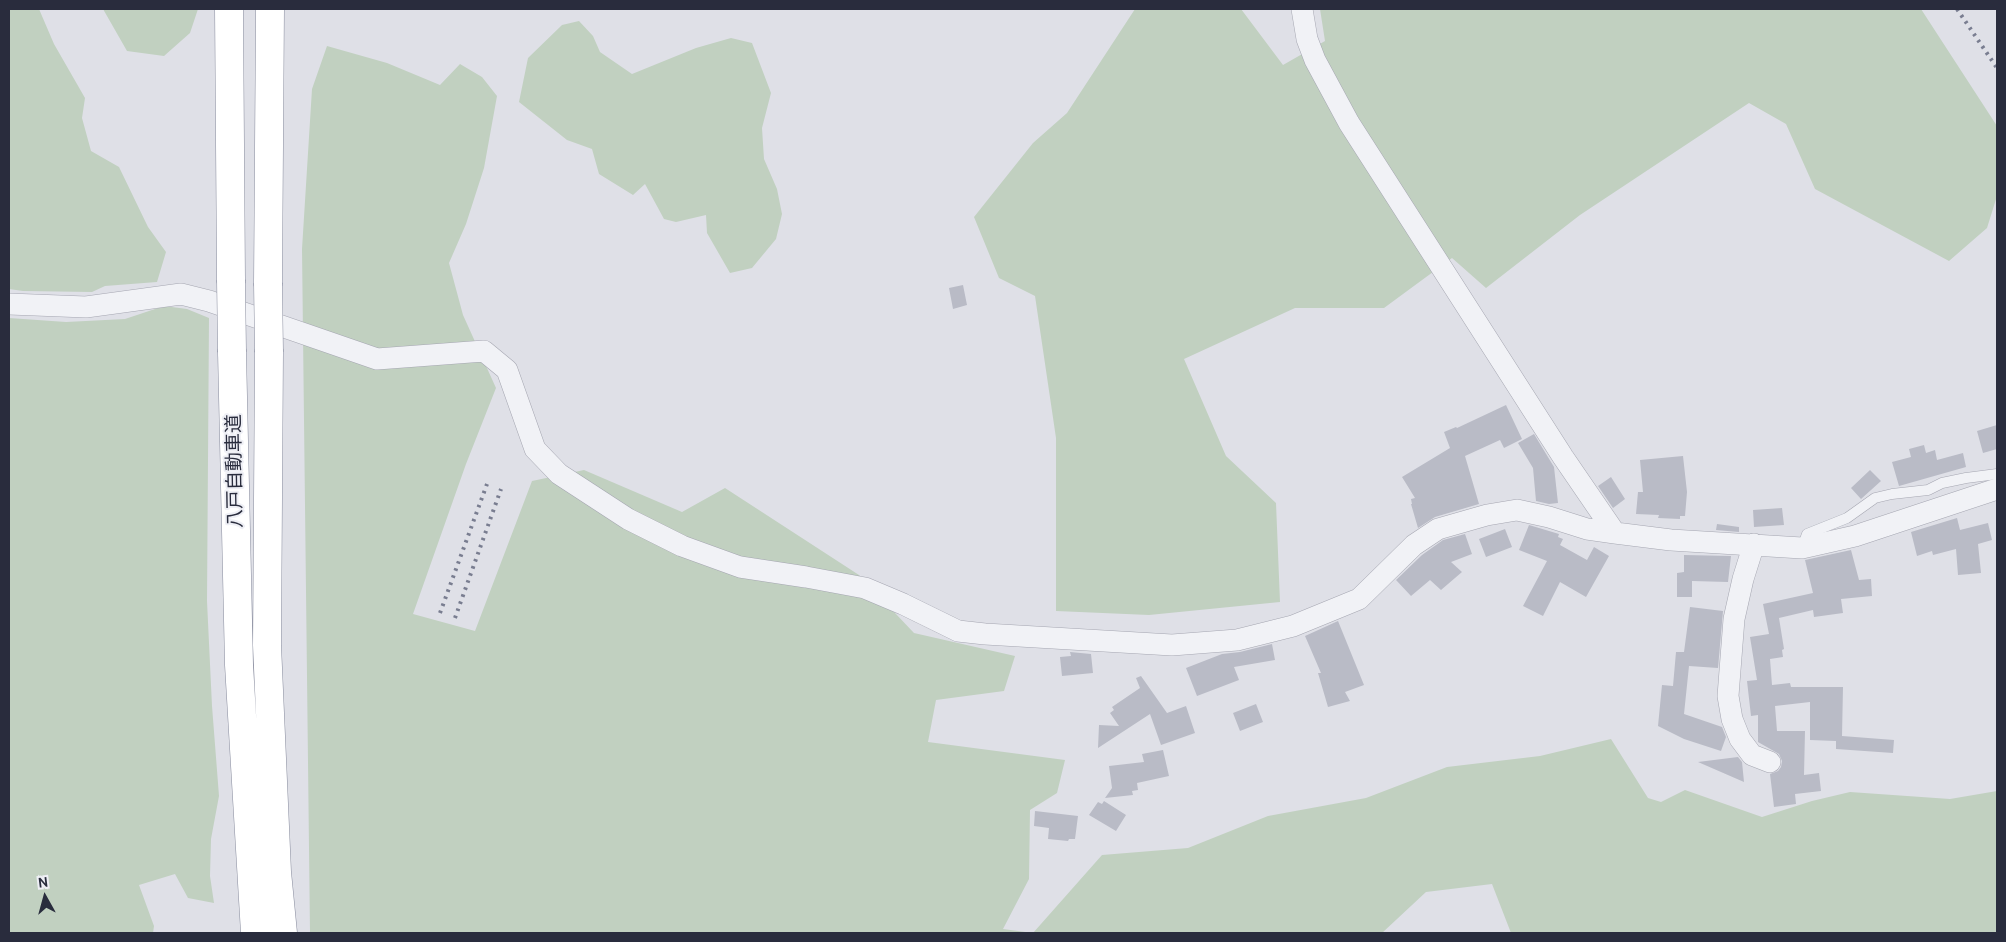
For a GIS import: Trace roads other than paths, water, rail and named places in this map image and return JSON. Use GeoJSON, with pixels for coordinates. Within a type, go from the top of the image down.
{"type":"FeatureCollection","features":[{"type":"Feature","properties":{"kind":"highway","name":"八戸自動車道"},"geometry":{"type":"LineString","coordinates":[[229,9],[232,352],[239,664],[255,933]]}},
{"type":"Feature","properties":{"kind":"highway","name":"八戸自動車道"},"geometry":{"type":"LineString","coordinates":[[270,9],[267,645],[277,872],[283,933]]}},
{"type":"Feature","properties":{"kind":"street"},"geometry":{"type":"LineString","coordinates":[[1302,9],[1307,39],[1314,60],[1349,123],[1563,457],[1615,533]]}},
{"type":"Feature","properties":{"kind":"street"},"geometry":{"type":"LineString","coordinates":[[9,304],[86,307],[182,294],[209,301],[377,359],[484,351],[507,370],[535,449],[559,474],[628,519],[682,546],[740,567],[865,588],[958,631],[1172,645],[1237,640],[1293,626],[1359,599],[1414,545],[1430,534],[1438,529],[1487,514],[1517,510],[1587,529],[1615,533],[1671,540],[1802,548],[1855,536],[1997,489]]}},
{"type":"Feature","properties":{"kind":"street"},"geometry":{"type":"LineString","coordinates":[[1754,544],[1742,579],[1734,619],[1728,696],[1732,719],[1740,739],[1752,755],[1770,762]]}},
{"type":"Feature","properties":{"kind":"lane"},"geometry":{"type":"LineString","coordinates":[[1802,548],[1807,534],[1847,518],[1875,498],[1928,490],[1942,482],[1997,474]]}},
{"type":"Feature","properties":{"kind":"railway"},"geometry":{"type":"LineString","coordinates":[[1957,9],[1997,68]]}},
{"type":"Feature","properties":{"kind":"railway"},"geometry":{"type":"LineString","coordinates":[[440,613],[487,484]]}},
{"type":"Feature","properties":{"kind":"railway"},"geometry":{"type":"LineString","coordinates":[[455,618],[501,489]]}}]}
